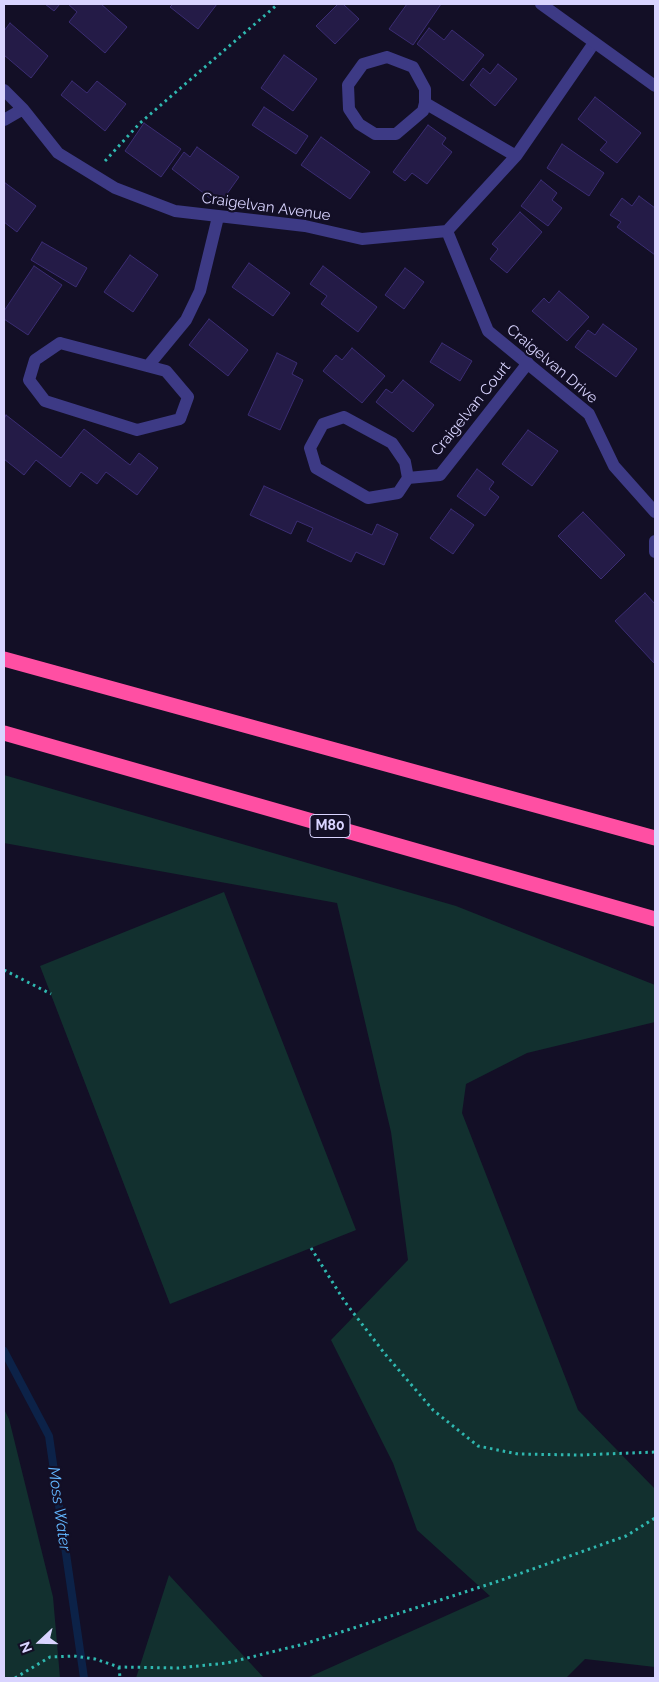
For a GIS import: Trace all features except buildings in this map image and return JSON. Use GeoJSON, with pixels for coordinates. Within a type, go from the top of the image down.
{"type":"FeatureCollection","features":[{"type":"Feature","properties":{"kind":"highway"},"geometry":{"type":"LineString","coordinates":[[4,658],[655,838]]}},
{"type":"Feature","properties":{"kind":"highway","name":"M80"},"geometry":{"type":"LineString","coordinates":[[4,733],[655,919]]}},
{"type":"Feature","properties":{"kind":"street"},"geometry":{"type":"LineString","coordinates":[[541,4],[655,86]]}},
{"type":"Feature","properties":{"kind":"street"},"geometry":{"type":"LineString","coordinates":[[447,231],[516,156],[594,43]]}},
{"type":"Feature","properties":{"kind":"street"},"geometry":{"type":"LineString","coordinates":[[387,57],[412,66],[425,89],[425,103],[423,111],[396,134],[375,134],[359,124],[349,109],[348,85],[363,64],[387,57]]}},
{"type":"Feature","properties":{"kind":"street","name":"Craigelvan Avenue"},"geometry":{"type":"LineString","coordinates":[[4,90],[24,109],[58,152],[115,188],[174,211],[305,226],[362,239],[447,231]]}},
{"type":"Feature","properties":{"kind":"street"},"geometry":{"type":"LineString","coordinates":[[425,103],[516,156]]}},
{"type":"Feature","properties":{"kind":"street"},"geometry":{"type":"LineString","coordinates":[[4,120],[24,109]]}},
{"type":"Feature","properties":{"kind":"street"},"geometry":{"type":"LineString","coordinates":[[148,366],[186,320],[200,291],[218,217]]}},
{"type":"Feature","properties":{"kind":"street","name":"Craigelvan Drive"},"geometry":{"type":"LineString","coordinates":[[447,231],[488,331],[589,414],[614,466],[655,512]]}},
{"type":"Feature","properties":{"kind":"street"},"geometry":{"type":"LineString","coordinates":[[60,343],[148,366],[166,371],[188,397],[180,419],[137,430],[45,401],[29,380],[35,360],[60,343]]}},
{"type":"Feature","properties":{"kind":"street","name":"Craigelvan Court"},"geometry":{"type":"LineString","coordinates":[[408,478],[440,475],[528,363]]}},
{"type":"Feature","properties":{"kind":"street"},"geometry":{"type":"LineString","coordinates":[[344,417],[392,444],[405,462],[408,478],[398,494],[368,498],[316,468],[310,448],[323,424],[344,417]]}},
{"type":"Feature","properties":{"kind":"street"},"geometry":{"type":"LineString","coordinates":[[655,541],[655,552]]}},
{"type":"Feature","properties":{"kind":"path"},"geometry":{"type":"LineString","coordinates":[[93,174],[140,123],[278,4]]}},
{"type":"Feature","properties":{"kind":"path"},"geometry":{"type":"LineString","coordinates":[[4,970],[51,994]]}},
{"type":"Feature","properties":{"kind":"path"},"geometry":{"type":"LineString","coordinates":[[311,1248],[345,1302],[385,1354],[433,1410],[478,1446],[518,1454],[580,1455],[655,1452]]}},
{"type":"Feature","properties":{"kind":"path"},"geometry":{"type":"LineString","coordinates":[[15,1678],[50,1657],[74,1656],[95,1658],[119,1667],[178,1668],[227,1663],[304,1644],[489,1584],[626,1536],[655,1518]]}},
{"type":"Feature","properties":{"kind":"path"},"geometry":{"type":"LineString","coordinates":[[119,1667],[120,1678]]}},
{"type":"Feature","properties":{"kind":"green space"},"geometry":{"type":"Polygon","coordinates":[[[4,775],[456,906],[655,985],[655,1022],[527,1053],[466,1084],[462,1113],[578,1410],[655,1489],[655,1667],[585,1659],[566,1678],[307,1678],[490,1596],[417,1530],[393,1463],[331,1340],[408,1260],[391,1132],[337,903],[4,843],[4,775]]]}},
{"type":"Feature","properties":{"kind":"green space"},"geometry":{"type":"Polygon","coordinates":[[[224,892],[356,1230],[170,1304],[40,966],[224,892]]]}},
{"type":"Feature","properties":{"kind":"green space"},"geometry":{"type":"Polygon","coordinates":[[[4,1409],[9,1419],[53,1597],[60,1678],[4,1678],[4,1409]]]}},
{"type":"Feature","properties":{"kind":"green space"},"geometry":{"type":"Polygon","coordinates":[[[169,1575],[264,1678],[136,1678],[169,1575]]]}},
{"type":"Feature","properties":{"kind":"waterway","name":"Moss Water"},"geometry":{"type":"LineString","coordinates":[[4,1351],[49,1436],[84,1678]]}}]}
